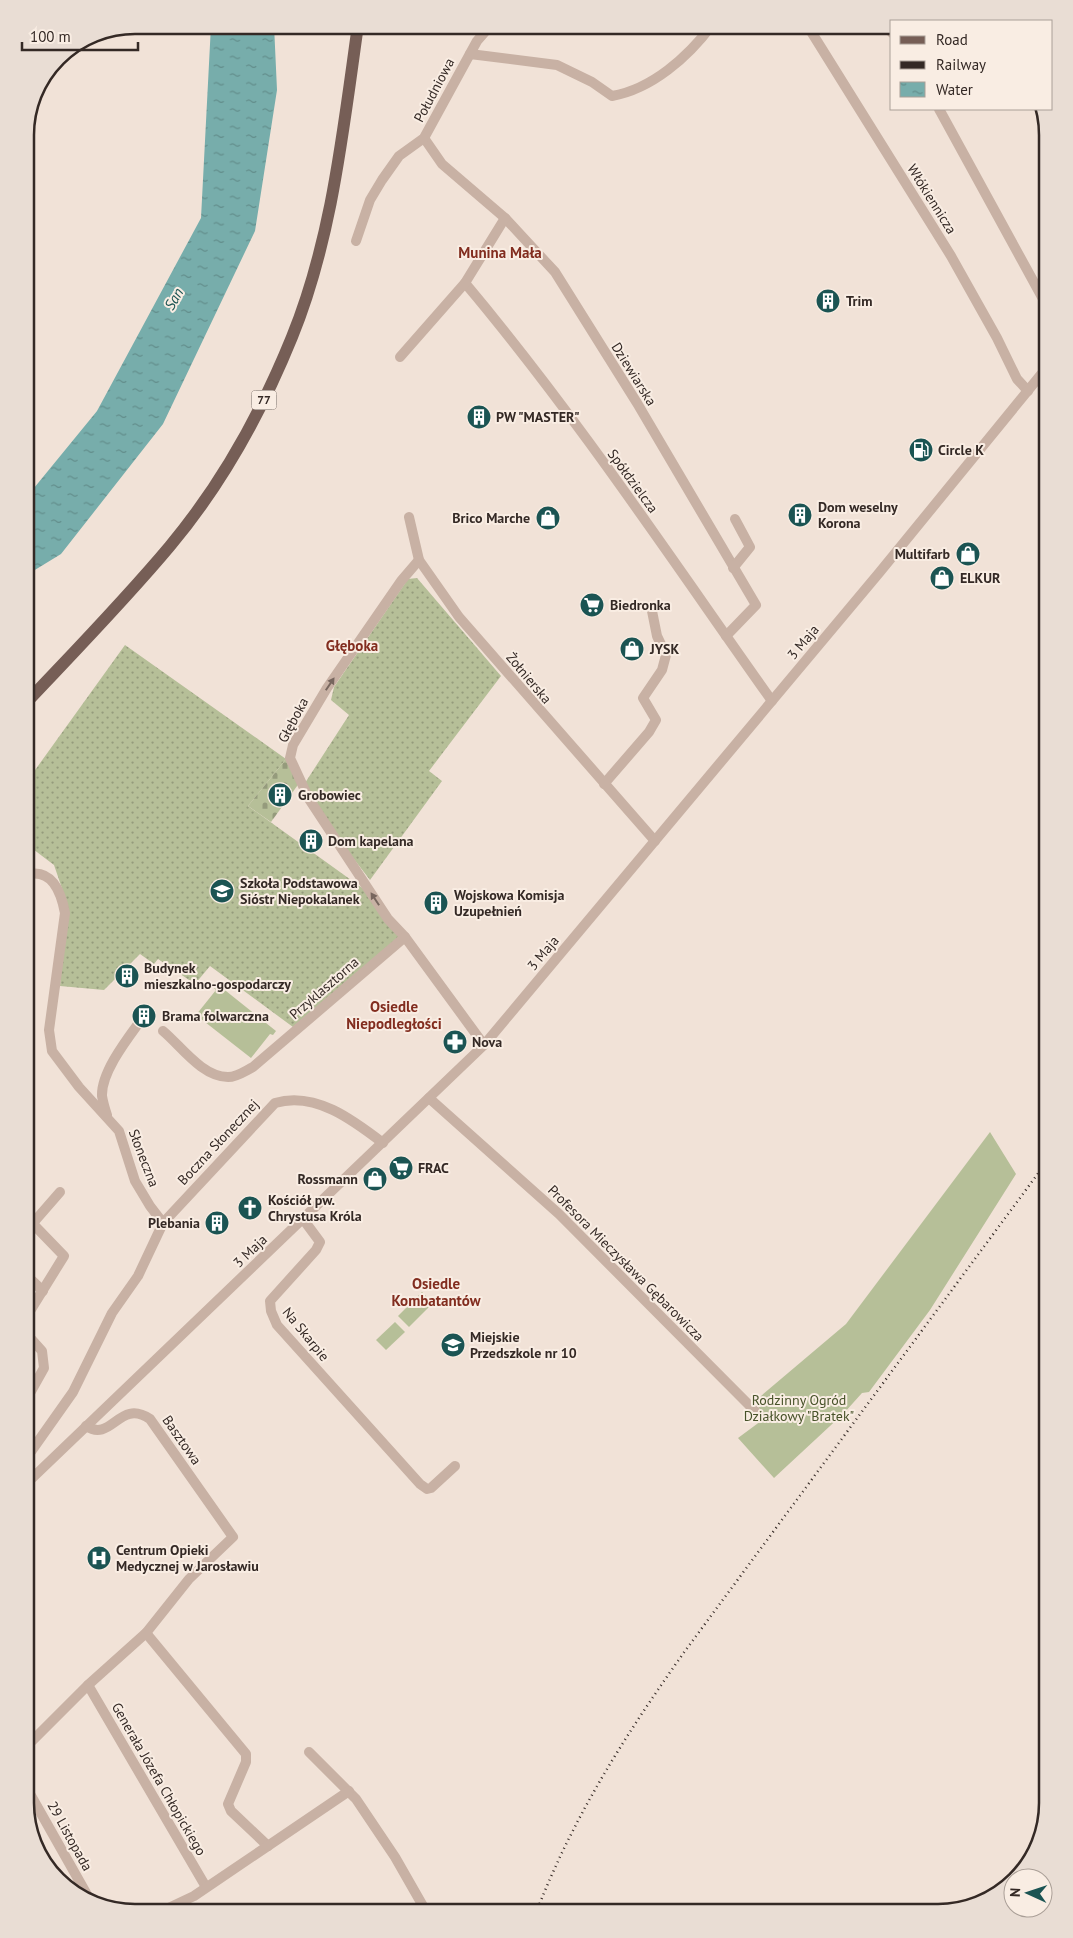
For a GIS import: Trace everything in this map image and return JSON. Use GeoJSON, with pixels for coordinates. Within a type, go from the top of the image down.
{"type":"FeatureCollection","features":[{"type":"Feature","properties":{"kind":"main road","name":"77"},"geometry":{"type":"LineString","coordinates":[[34,694],[171,545],[234,453],[264,399],[292,336],[322,239],[341,142],[357,34]]}},
{"type":"Feature","properties":{"kind":"street","name":"Południowa"},"geometry":{"type":"LineString","coordinates":[[356,241],[370,200],[382,180],[399,156],[424,138],[477,41],[483,34]]}},
{"type":"Feature","properties":{"kind":"street"},"geometry":{"type":"LineString","coordinates":[[470,54],[557,65],[592,82],[612,96],[626,94],[646,84],[678,62],[704,34]]}},
{"type":"Feature","properties":{"kind":"street","name":"Włókiennicza"},"geometry":{"type":"LineString","coordinates":[[813,34],[951,256],[1018,379],[1028,391]]}},
{"type":"Feature","properties":{"kind":"street"},"geometry":{"type":"LineString","coordinates":[[940,110],[1039,292]]}},
{"type":"Feature","properties":{"kind":"street","name":"Dziewiarska"},"geometry":{"type":"LineString","coordinates":[[424,138],[442,164],[505,218],[555,272],[637,403],[756,605],[726,636]]}},
{"type":"Feature","properties":{"kind":"street"},"geometry":{"type":"LineString","coordinates":[[400,357],[465,283],[505,218]]}},
{"type":"Feature","properties":{"kind":"street","name":"Spółdzielcza"},"geometry":{"type":"LineString","coordinates":[[465,283],[502,327],[641,515],[772,701]]}},
{"type":"Feature","properties":{"kind":"street","name":"3 Maja"},"geometry":{"type":"LineString","coordinates":[[34,1476],[484,1045],[772,701],[1039,377]]}},
{"type":"Feature","properties":{"kind":"street","name":"Żołnierska"},"geometry":{"type":"LineString","coordinates":[[409,517],[419,560],[459,616],[655,841]]}},
{"type":"Feature","properties":{"kind":"street"},"geometry":{"type":"LineString","coordinates":[[733,568],[750,547],[735,519]]}},
{"type":"Feature","properties":{"kind":"street","name":"Głęboka"},"geometry":{"type":"LineString","coordinates":[[419,560],[401,581],[327,688],[293,745],[290,758],[309,798],[388,919],[404,937],[484,1045]]}},
{"type":"Feature","properties":{"kind":"street"},"geometry":{"type":"LineString","coordinates":[[604,784],[649,732],[656,720],[643,698],[662,670],[666,655],[657,636],[651,606]]}},
{"type":"Feature","properties":{"kind":"street","name":"Słoneczna"},"geometry":{"type":"LineString","coordinates":[[34,874],[41,874],[50,878],[56,884],[62,897],[65,913],[49,1030],[52,1051],[78,1087],[108,1116],[119,1130],[140,1191],[163,1223]]}},
{"type":"Feature","properties":{"kind":"street","name":"Przyklasztorna"},"geometry":{"type":"LineString","coordinates":[[163,1031],[200,1066],[227,1077],[239,1075],[253,1067],[404,937]]}},
{"type":"Feature","properties":{"kind":"street"},"geometry":{"type":"LineString","coordinates":[[108,1116],[102,1095],[105,1082],[122,1047],[141,1020]]}},
{"type":"Feature","properties":{"kind":"street","name":"Profesora Mieczysława Gębarowicza"},"geometry":{"type":"LineString","coordinates":[[430,1098],[559,1214],[755,1411]]}},
{"type":"Feature","properties":{"kind":"street","name":"Boczna Słonecznej"},"geometry":{"type":"LineString","coordinates":[[163,1223],[275,1103],[288,1100],[312,1102],[355,1121],[383,1143]]}},
{"type":"Feature","properties":{"kind":"street"},"geometry":{"type":"LineString","coordinates":[[34,1222],[60,1192]]}},
{"type":"Feature","properties":{"kind":"street","name":"Na Skarpie"},"geometry":{"type":"LineString","coordinates":[[303,1219],[320,1242],[316,1250],[278,1289],[270,1301],[270,1311],[277,1325],[358,1417],[427,1489],[439,1483],[455,1466]]}},
{"type":"Feature","properties":{"kind":"street"},"geometry":{"type":"LineString","coordinates":[[34,1447],[73,1392],[112,1313],[138,1276],[163,1223]]}},
{"type":"Feature","properties":{"kind":"street"},"geometry":{"type":"LineString","coordinates":[[34,1224],[64,1256],[34,1305]]}},
{"type":"Feature","properties":{"kind":"street"},"geometry":{"type":"LineString","coordinates":[[34,1282],[43,1291]]}},
{"type":"Feature","properties":{"kind":"street"},"geometry":{"type":"LineString","coordinates":[[34,1342],[42,1351],[44,1368],[34,1386]]}},
{"type":"Feature","properties":{"kind":"street","name":"Basztowa"},"geometry":{"type":"LineString","coordinates":[[86,1426],[92,1430],[103,1430],[129,1413],[141,1414],[150,1419],[233,1537],[189,1579],[146,1633]]}},
{"type":"Feature","properties":{"kind":"street"},"geometry":{"type":"LineString","coordinates":[[34,1739],[88,1685],[146,1633],[246,1754],[246,1762],[228,1804],[231,1811],[268,1846]]}},
{"type":"Feature","properties":{"kind":"street","name":"Generała Józefa Chłopickiego"},"geometry":{"type":"LineString","coordinates":[[88,1685],[206,1887]]}},
{"type":"Feature","properties":{"kind":"street"},"geometry":{"type":"LineString","coordinates":[[309,1752],[349,1791],[395,1857],[422,1904]]}},
{"type":"Feature","properties":{"kind":"street"},"geometry":{"type":"LineString","coordinates":[[177,1904],[194,1896],[349,1791]]}},
{"type":"Feature","properties":{"kind":"street","name":"29 Listopada"},"geometry":{"type":"LineString","coordinates":[[34,1801],[85,1891]]}},
{"type":"Feature","properties":{"kind":"green space"},"geometry":{"type":"Polygon","coordinates":[[[417,578],[501,676],[429,771],[442,781],[370,880],[337,837],[305,783],[349,715],[331,700],[334,687],[408,579],[417,578]]]}},
{"type":"Feature","properties":{"kind":"green space"},"geometry":{"type":"Polygon","coordinates":[[[125,645],[286,759],[248,806],[365,890],[399,937],[293,1027],[210,966],[195,984],[158,959],[154,964],[140,954],[104,990],[60,986],[67,903],[54,865],[34,850],[34,771],[125,645]]]}},
{"type":"Feature","properties":{"kind":"green space"},"geometry":{"type":"Polygon","coordinates":[[[286,759],[300,782],[271,822],[248,806],[286,759]]]}},
{"type":"Feature","properties":{"kind":"green space"},"geometry":{"type":"Polygon","coordinates":[[[216,983],[276,1031],[273,1035],[270,1034],[251,1058],[196,1015],[216,990],[213,987],[216,983]]]}},
{"type":"Feature","properties":{"kind":"green space","name":"Rodzinny Ogród Działkowy \"Bratek\""},"geometry":{"type":"Polygon","coordinates":[[[990,1132],[1016,1174],[930,1310],[869,1392],[862,1393],[844,1413],[774,1478],[738,1438],[765,1418],[755,1401],[846,1324],[990,1132]]]}},
{"type":"Feature","properties":{"kind":"green space"},"geometry":{"type":"Polygon","coordinates":[[[422,1292],[433,1303],[409,1327],[398,1316],[422,1292]]]}},
{"type":"Feature","properties":{"kind":"green space"},"geometry":{"type":"Polygon","coordinates":[[[395,1322],[405,1332],[386,1350],[376,1340],[395,1322]]]}},
{"type":"Feature","properties":{"kind":"water","name":"San"},"geometry":{"type":"Polygon","coordinates":[[[211,34],[274,34],[277,90],[255,231],[163,424],[61,554],[34,570],[34,488],[97,411],[201,218],[211,34]]]}},
{"type":"Feature","properties":{"kind":"railway"},"geometry":{"type":"LineString","coordinates":[[540,1904],[567,1843],[602,1777],[663,1682],[1039,1172]]}},
{"type":"Feature","properties":{"kind":"place","name":"Trim"},"geometry":{"type":"Point","coordinates":[828,301]}},
{"type":"Feature","properties":{"kind":"place","name":"PW \"MASTER\""},"geometry":{"type":"Point","coordinates":[479,417]}},
{"type":"Feature","properties":{"kind":"place","name":"Circle K"},"geometry":{"type":"Point","coordinates":[921,450]}},
{"type":"Feature","properties":{"kind":"place","name":"Dom weselny Korona"},"geometry":{"type":"Point","coordinates":[800,515]}},
{"type":"Feature","properties":{"kind":"place","name":"Brico Marche"},"geometry":{"type":"Point","coordinates":[548,518]}},
{"type":"Feature","properties":{"kind":"place","name":"Multifarb"},"geometry":{"type":"Point","coordinates":[968,554]}},
{"type":"Feature","properties":{"kind":"place","name":"ELKUR"},"geometry":{"type":"Point","coordinates":[942,578]}},
{"type":"Feature","properties":{"kind":"place","name":"Biedronka"},"geometry":{"type":"Point","coordinates":[592,605]}},
{"type":"Feature","properties":{"kind":"place","name":"JYSK"},"geometry":{"type":"Point","coordinates":[632,649]}},
{"type":"Feature","properties":{"kind":"place","name":"Grobowiec"},"geometry":{"type":"Point","coordinates":[280,795]}},
{"type":"Feature","properties":{"kind":"place","name":"Dom kapelana"},"geometry":{"type":"Point","coordinates":[311,841]}},
{"type":"Feature","properties":{"kind":"place","name":"Szkoła Podstawowa Sióstr Niepokalanek"},"geometry":{"type":"Point","coordinates":[222,891]}},
{"type":"Feature","properties":{"kind":"place","name":"Wojskowa Komisja Uzupełnień"},"geometry":{"type":"Point","coordinates":[436,903]}},
{"type":"Feature","properties":{"kind":"place","name":"Budynek mieszkalno-gospodarczy"},"geometry":{"type":"Point","coordinates":[127,976]}},
{"type":"Feature","properties":{"kind":"place","name":"Brama folwarczna"},"geometry":{"type":"Point","coordinates":[144,1016]}},
{"type":"Feature","properties":{"kind":"place","name":"Nova"},"geometry":{"type":"Point","coordinates":[455,1042]}},
{"type":"Feature","properties":{"kind":"place","name":"FRAC"},"geometry":{"type":"Point","coordinates":[401,1168]}},
{"type":"Feature","properties":{"kind":"place","name":"Rossmann"},"geometry":{"type":"Point","coordinates":[375,1179]}},
{"type":"Feature","properties":{"kind":"place","name":"Kościół pw. Chrystusa Króla"},"geometry":{"type":"Point","coordinates":[250,1208]}},
{"type":"Feature","properties":{"kind":"place","name":"Plebania"},"geometry":{"type":"Point","coordinates":[217,1223]}},
{"type":"Feature","properties":{"kind":"place","name":"Miejskie Przedszkole nr 10"},"geometry":{"type":"Point","coordinates":[453,1345]}},
{"type":"Feature","properties":{"kind":"place","name":"Centrum Opieki Medycznej w Jarosławiu"},"geometry":{"type":"Point","coordinates":[99,1558]}},
{"type":"Feature","properties":{"kind":"district","name":"Munina Mała"},"geometry":{"type":"Point","coordinates":[500,253]}},
{"type":"Feature","properties":{"kind":"district","name":"Głęboka"},"geometry":{"type":"Point","coordinates":[352,646]}},
{"type":"Feature","properties":{"kind":"district","name":"Osiedle Niepodległości"},"geometry":{"type":"Point","coordinates":[394,1016]}},
{"type":"Feature","properties":{"kind":"district","name":"Osiedle Kombatantów"},"geometry":{"type":"Point","coordinates":[436,1292]}}]}
